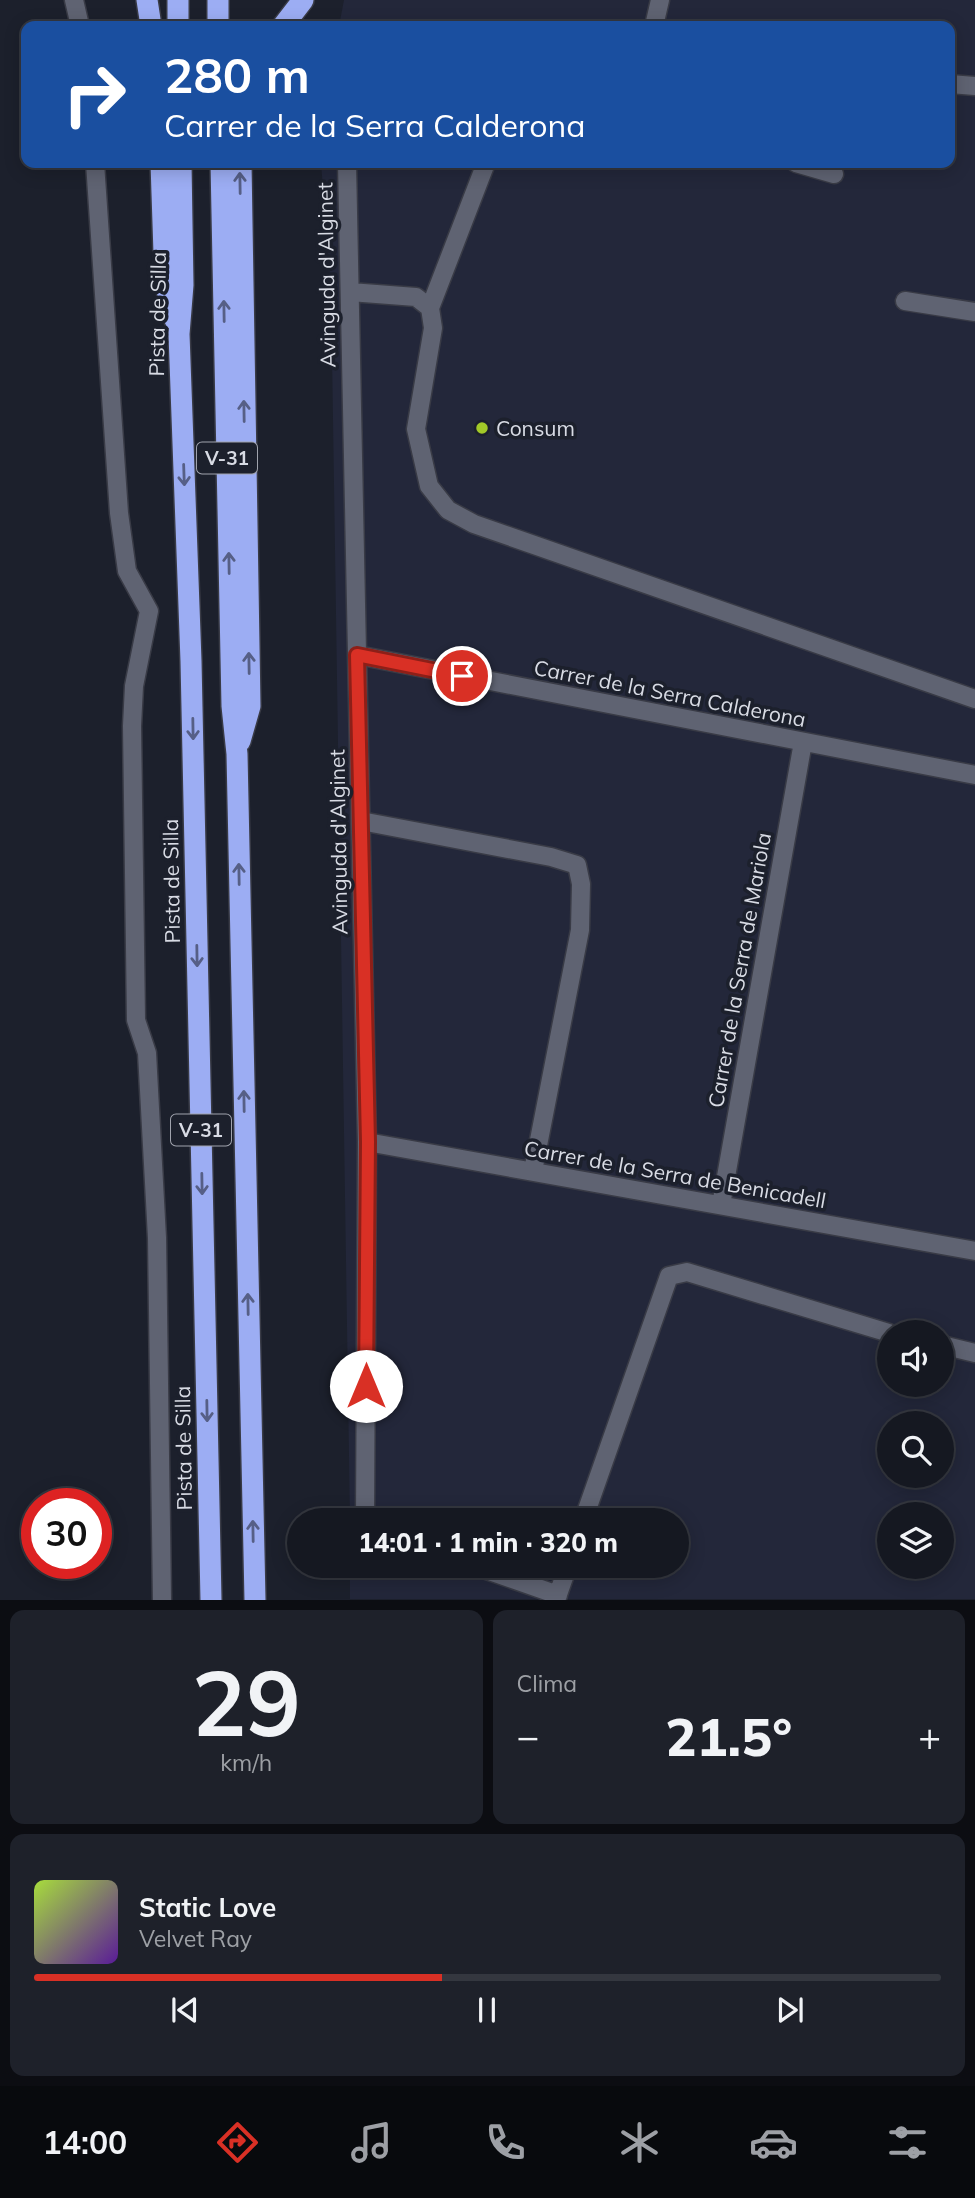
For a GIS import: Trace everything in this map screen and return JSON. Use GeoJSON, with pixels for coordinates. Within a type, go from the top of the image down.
{"type":"FeatureCollection","features":[{"type":"Feature","properties":{"kind":"highway"},"geometry":{"type":"LineString","coordinates":[[147,0],[150,21]]}},
{"type":"Feature","properties":{"kind":"highway"},"geometry":{"type":"LineString","coordinates":[[177,0],[178,21]]}},
{"type":"Feature","properties":{"kind":"highway"},"geometry":{"type":"LineString","coordinates":[[218,0],[218,21]]}},
{"type":"Feature","properties":{"kind":"highway"},"geometry":{"type":"LineString","coordinates":[[287,21],[303,0]]}},
{"type":"Feature","properties":{"kind":"highway"},"geometry":{"type":"LineString","coordinates":[[161,168],[165,283],[179,334]]}},
{"type":"Feature","properties":{"kind":"highway","name":"Pista de Silla"},"geometry":{"type":"LineString","coordinates":[[181,168],[183,285],[179,334],[192,675],[211,1600]]}},
{"type":"Feature","properties":{"kind":"highway","name":"V-31"},"geometry":{"type":"LineString","coordinates":[[221,168],[255,1600]]}},
{"type":"Feature","properties":{"kind":"highway"},"geometry":{"type":"LineString","coordinates":[[237,754],[250,706],[241,168]]}},
{"type":"Feature","properties":{"kind":"street"},"geometry":{"type":"LineString","coordinates":[[74,0],[79,21]]}},
{"type":"Feature","properties":{"kind":"street"},"geometry":{"type":"LineString","coordinates":[[655,21],[660,0]]}},
{"type":"Feature","properties":{"kind":"street"},"geometry":{"type":"LineString","coordinates":[[955,84],[975,86]]}},
{"type":"Feature","properties":{"kind":"street"},"geometry":{"type":"LineString","coordinates":[[95,168],[119,513],[127,571],[149,611],[134,686],[132,726],[136,1020],[147,1053],[157,1238],[162,1600]]}},
{"type":"Feature","properties":{"kind":"street","name":"Avinguda d'Alginet"},"geometry":{"type":"LineString","coordinates":[[347,168],[368,1142],[365,1508]]}},
{"type":"Feature","properties":{"kind":"street"},"geometry":{"type":"LineString","coordinates":[[484,168],[430,308],[433,328],[416,429],[429,486],[448,510],[474,524],[975,699]]}},
{"type":"Feature","properties":{"kind":"street"},"geometry":{"type":"LineString","coordinates":[[813,168],[834,174]]}},
{"type":"Feature","properties":{"kind":"street"},"geometry":{"type":"LineString","coordinates":[[349,292],[416,297],[430,308]]}},
{"type":"Feature","properties":{"kind":"street"},"geometry":{"type":"LineString","coordinates":[[905,300],[975,312]]}},
{"type":"Feature","properties":{"kind":"street","name":"Carrer de la Serra Calderona"},"geometry":{"type":"LineString","coordinates":[[357,655],[975,775]]}},
{"type":"Feature","properties":{"kind":"street","name":"Carrer de la Serra de Mariola"},"geometry":{"type":"LineString","coordinates":[[721,1205],[803,742]]}},
{"type":"Feature","properties":{"kind":"street"},"geometry":{"type":"LineString","coordinates":[[361,821],[551,857],[577,865],[581,884],[580,930],[533,1171]]}},
{"type":"Feature","properties":{"kind":"street","name":"Carrer de la Serra de Benicadell"},"geometry":{"type":"LineString","coordinates":[[368,1142],[975,1251]]}},
{"type":"Feature","properties":{"kind":"street"},"geometry":{"type":"LineString","coordinates":[[588,1508],[669,1276],[687,1272],[877,1329]]}},
{"type":"Feature","properties":{"kind":"street"},"geometry":{"type":"LineString","coordinates":[[954,1348],[975,1353]]}},
{"type":"Feature","properties":{"kind":"street"},"geometry":{"type":"LineString","coordinates":[[507,1578],[557,1597],[564,1578]]}},
{"type":"Feature","properties":{"kind":"shaded area"},"geometry":{"type":"Polygon","coordinates":[[[344,0],[975,0],[975,1599],[350,1599],[350,1578],[689,1578],[689,1508],[350,1508],[331,290],[321,168],[955,168],[955,21],[340,21],[344,0]]]}},
{"type":"Feature","properties":{"kind":"place","name":"Consum"},"geometry":{"type":"Point","coordinates":[482,428]}},
{"type":"Feature","properties":{"kind":"route"},"geometry":{"type":"LineString","coordinates":[[366,1386],[368,1142],[357,655],[462,676]]}}]}
